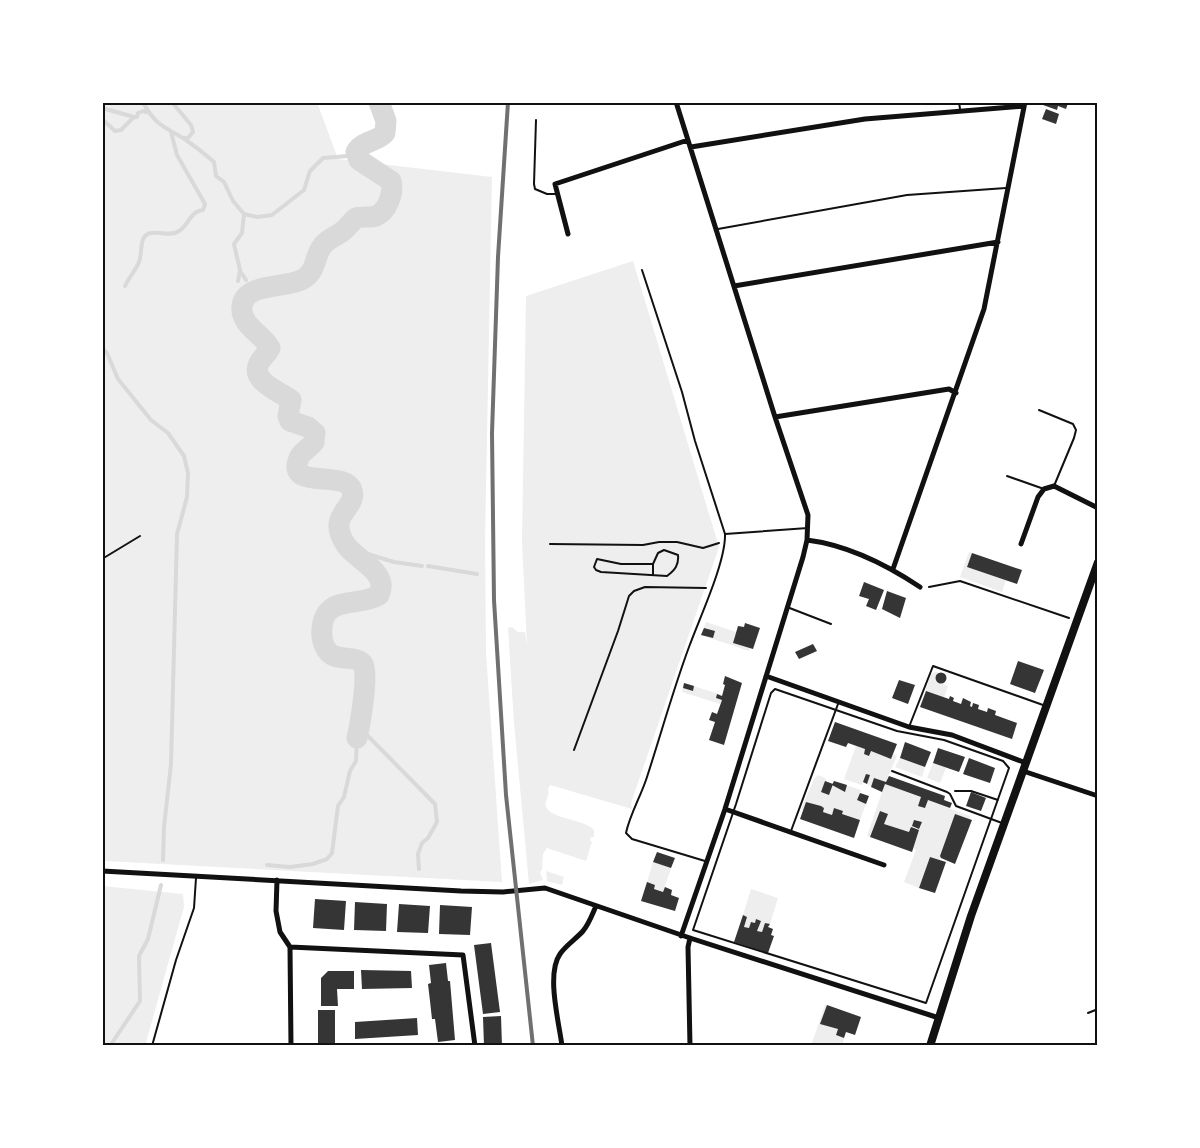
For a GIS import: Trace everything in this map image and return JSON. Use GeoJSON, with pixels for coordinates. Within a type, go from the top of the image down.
{"type":"FeatureCollection","features":[{"type":"Feature","properties":{"kind":"main road"},"geometry":{"type":"LineString","coordinates":[[930,1046],[971,916],[1098,561]]}},
{"type":"Feature","properties":{"kind":"street"},"geometry":{"type":"LineString","coordinates":[[676,102],[808,515],[807,540],[788,607],[725,809],[681,936]]}},
{"type":"Feature","properties":{"kind":"street"},"geometry":{"type":"LineString","coordinates":[[691,147],[865,118],[960,112],[1025,104],[984,309],[893,569]]}},
{"type":"Feature","properties":{"kind":"street"},"geometry":{"type":"LineString","coordinates":[[568,234],[555,184],[688,140]]}},
{"type":"Feature","properties":{"kind":"street"},"geometry":{"type":"LineString","coordinates":[[734,286],[998,242]]}},
{"type":"Feature","properties":{"kind":"street"},"geometry":{"type":"LineString","coordinates":[[775,417],[949,389],[956,393]]}},
{"type":"Feature","properties":{"kind":"street"},"geometry":{"type":"LineString","coordinates":[[1021,544],[1038,497],[1044,489],[1054,486],[1098,508]]}},
{"type":"Feature","properties":{"kind":"street"},"geometry":{"type":"LineString","coordinates":[[807,540],[827,543],[893,569],[920,587]]}},
{"type":"Feature","properties":{"kind":"street"},"geometry":{"type":"LineString","coordinates":[[766,676],[909,727],[952,735],[1098,796]]}},
{"type":"Feature","properties":{"kind":"street"},"geometry":{"type":"LineString","coordinates":[[725,809],[884,865]]}},
{"type":"Feature","properties":{"kind":"street"},"geometry":{"type":"LineString","coordinates":[[102,871],[503,892],[545,888],[690,939],[939,1018]]}},
{"type":"Feature","properties":{"kind":"street"},"geometry":{"type":"LineString","coordinates":[[277,880],[276,911],[280,932],[290,947],[291,1046]]}},
{"type":"Feature","properties":{"kind":"street"},"geometry":{"type":"LineString","coordinates":[[562,1046],[553,975],[558,957],[569,942],[582,932],[596,906]]}},
{"type":"Feature","properties":{"kind":"street"},"geometry":{"type":"LineString","coordinates":[[690,939],[688,947],[690,1046]]}},
{"type":"Feature","properties":{"kind":"street"},"geometry":{"type":"LineString","coordinates":[[290,947],[464,956],[475,1046]]}},
{"type":"Feature","properties":{"kind":"lane"},"geometry":{"type":"LineString","coordinates":[[959,102],[960,112]]}},
{"type":"Feature","properties":{"kind":"lane"},"geometry":{"type":"LineString","coordinates":[[536,120],[534,184],[540,192],[558,194]]}},
{"type":"Feature","properties":{"kind":"lane"},"geometry":{"type":"LineString","coordinates":[[716,229],[907,195],[1008,188]]}},
{"type":"Feature","properties":{"kind":"lane"},"geometry":{"type":"LineString","coordinates":[[642,270],[682,392],[694,441],[725,534],[725,543],[711,589],[674,688],[641,795],[626,833],[632,839],[706,861]]}},
{"type":"Feature","properties":{"kind":"lane"},"geometry":{"type":"LineString","coordinates":[[1039,410],[1073,423],[1076,430],[1054,486]]}},
{"type":"Feature","properties":{"kind":"lane"},"geometry":{"type":"LineString","coordinates":[[1007,476],[1044,489]]}},
{"type":"Feature","properties":{"kind":"lane"},"geometry":{"type":"LineString","coordinates":[[725,534],[808,528]]}},
{"type":"Feature","properties":{"kind":"lane"},"geometry":{"type":"LineString","coordinates":[[788,607],[831,624]]}},
{"type":"Feature","properties":{"kind":"lane"},"geometry":{"type":"LineString","coordinates":[[909,727],[933,666],[1047,706]]}},
{"type":"Feature","properties":{"kind":"lane"},"geometry":{"type":"LineString","coordinates":[[791,832],[839,702]]}},
{"type":"Feature","properties":{"kind":"lane"},"geometry":{"type":"LineString","coordinates":[[892,771],[950,794],[958,807],[1004,824]]}},
{"type":"Feature","properties":{"kind":"lane"},"geometry":{"type":"LineString","coordinates":[[152,1046],[194,908],[196,875]]}},
{"type":"Feature","properties":{"kind":"lane"},"geometry":{"type":"LineString","coordinates":[[1088,1013],[1098,1009]]}},
{"type":"Feature","properties":{"kind":"path"},"geometry":{"type":"LineString","coordinates":[[102,559],[140,536]]}},
{"type":"Feature","properties":{"kind":"path"},"geometry":{"type":"LineString","coordinates":[[550,544],[643,545],[677,542],[703,548],[715,543],[725,543]]}},
{"type":"Feature","properties":{"kind":"path"},"geometry":{"type":"LineString","coordinates":[[653,564],[621,564],[597,559],[594,567],[601,572],[667,576],[674,571],[679,562],[678,555],[664,550],[658,554],[653,564],[653,574]]}},
{"type":"Feature","properties":{"kind":"path"},"geometry":{"type":"LineString","coordinates":[[920,587],[960,581],[1077,621]]}},
{"type":"Feature","properties":{"kind":"path"},"geometry":{"type":"LineString","coordinates":[[574,750],[618,631],[628,596],[645,587],[711,589]]}},
{"type":"Feature","properties":{"kind":"path"},"geometry":{"type":"LineString","coordinates":[[102,699],[102,738]]}},
{"type":"Feature","properties":{"kind":"path"},"geometry":{"type":"LineString","coordinates":[[950,794],[957,791],[971,791],[998,800]]}},
{"type":"Feature","properties":{"kind":"shaded area"},"geometry":{"type":"Polygon","coordinates":[[[102,102],[317,102],[338,159],[492,177],[485,541],[486,653],[502,882],[105,861],[102,785],[102,102]]]}},
{"type":"Feature","properties":{"kind":"shaded area"},"geometry":{"type":"Polygon","coordinates":[[[633,261],[719,547],[631,803],[632,809],[550,785],[546,805],[549,811],[589,826],[594,830],[594,837],[591,837],[592,842],[586,861],[547,848],[543,854],[540,872],[543,880],[529,884],[508,628],[512,627],[518,632],[525,632],[527,646],[522,542],[526,296],[633,261]]]}},
{"type":"Feature","properties":{"kind":"shaded area"},"geometry":{"type":"Polygon","coordinates":[[[969,552],[972,553],[967,567],[1006,580],[1002,592],[960,577],[969,552]]]}},
{"type":"Feature","properties":{"kind":"shaded area"},"geometry":{"type":"Polygon","coordinates":[[[706,622],[736,632],[733,643],[750,648],[749,651],[701,635],[706,622]]]}},
{"type":"Feature","properties":{"kind":"shaded area"},"geometry":{"type":"Polygon","coordinates":[[[938,672],[935,681],[948,686],[944,698],[925,692],[931,674],[938,672]]]}},
{"type":"Feature","properties":{"kind":"shaded area"},"geometry":{"type":"Polygon","coordinates":[[[684,683],[722,695],[717,695],[716,698],[722,700],[720,704],[682,692],[684,683]]]}},
{"type":"Feature","properties":{"kind":"shaded area"},"geometry":{"type":"Polygon","coordinates":[[[856,746],[865,749],[864,754],[869,756],[871,751],[891,759],[893,754],[897,756],[885,784],[970,816],[970,819],[955,814],[940,860],[930,857],[919,888],[904,882],[916,850],[913,848],[919,831],[909,832],[884,824],[887,814],[880,811],[870,837],[867,836],[882,792],[863,782],[862,785],[844,779],[856,746]]]}},
{"type":"Feature","properties":{"kind":"shaded area"},"geometry":{"type":"Polygon","coordinates":[[[900,758],[925,767],[922,777],[895,767],[900,758]]]}},
{"type":"Feature","properties":{"kind":"shaded area"},"geometry":{"type":"Polygon","coordinates":[[[933,763],[946,768],[940,783],[927,778],[933,763]]]}},
{"type":"Feature","properties":{"kind":"shaded area"},"geometry":{"type":"Polygon","coordinates":[[[818,775],[825,778],[827,782],[825,781],[821,792],[840,785],[861,790],[857,800],[866,804],[860,820],[842,814],[843,811],[834,808],[832,815],[823,812],[824,808],[806,802],[803,810],[801,809],[818,775]]]}},
{"type":"Feature","properties":{"kind":"shaded area"},"geometry":{"type":"Polygon","coordinates":[[[653,862],[671,868],[663,892],[654,889],[655,885],[647,882],[653,862]]]}},
{"type":"Feature","properties":{"kind":"shaded area"},"geometry":{"type":"Polygon","coordinates":[[[546,871],[564,877],[562,885],[547,881],[546,871]]]}},
{"type":"Feature","properties":{"kind":"shaded area"},"geometry":{"type":"Polygon","coordinates":[[[102,886],[183,894],[184,907],[145,1046],[102,1046],[102,886]]]}},
{"type":"Feature","properties":{"kind":"shaded area"},"geometry":{"type":"Polygon","coordinates":[[[751,889],[778,898],[770,924],[765,923],[762,932],[757,931],[760,921],[756,919],[755,923],[751,922],[749,928],[744,927],[747,917],[743,915],[751,889]]]}},
{"type":"Feature","properties":{"kind":"shaded area"},"geometry":{"type":"Polygon","coordinates":[[[825,1005],[827,1005],[821,1023],[838,1029],[836,1035],[844,1038],[842,1046],[811,1046],[825,1005]]]}},
{"type":"Feature","properties":{"kind":"building"},"geometry":{"type":"Polygon","coordinates":[[[1045,102],[1068,103],[1066,109],[1058,106],[1057,110],[1043,105],[1045,102]]]}},
{"type":"Feature","properties":{"kind":"building"},"geometry":{"type":"Polygon","coordinates":[[[1046,109],[1059,114],[1056,124],[1042,119],[1046,109]]]}},
{"type":"Feature","properties":{"kind":"building"},"geometry":{"type":"Polygon","coordinates":[[[972,553],[1022,570],[1017,584],[967,567],[972,553]]]}},
{"type":"Feature","properties":{"kind":"building"},"geometry":{"type":"Polygon","coordinates":[[[864,582],[884,590],[876,610],[866,606],[869,599],[859,596],[864,582]]]}},
{"type":"Feature","properties":{"kind":"building"},"geometry":{"type":"Polygon","coordinates":[[[887,591],[906,598],[900,618],[882,609],[887,591]]]}},
{"type":"Feature","properties":{"kind":"building"},"geometry":{"type":"Polygon","coordinates":[[[745,623],[760,628],[753,649],[733,643],[738,626],[744,627],[745,623]]]}},
{"type":"Feature","properties":{"kind":"building"},"geometry":{"type":"Polygon","coordinates":[[[704,628],[715,631],[713,638],[701,635],[704,628]]]}},
{"type":"Feature","properties":{"kind":"building"},"geometry":{"type":"Polygon","coordinates":[[[813,644],[817,651],[799,659],[795,652],[813,644]]]}},
{"type":"Feature","properties":{"kind":"building"},"geometry":{"type":"Polygon","coordinates":[[[1018,661],[1044,670],[1035,693],[1010,684],[1018,661]]]}},
{"type":"Feature","properties":{"kind":"building"},"geometry":{"type":"Polygon","coordinates":[[[941,673],[945,674],[945,682],[941,683],[937,682],[936,678],[937,674],[941,673]]]}},
{"type":"Feature","properties":{"kind":"building"},"geometry":{"type":"Polygon","coordinates":[[[725,676],[742,683],[724,745],[709,740],[715,722],[709,720],[712,712],[717,714],[722,700],[716,698],[717,694],[722,696],[725,676]]]}},
{"type":"Feature","properties":{"kind":"building"},"geometry":{"type":"Polygon","coordinates":[[[899,680],[915,685],[908,704],[892,698],[899,680]]]}},
{"type":"Feature","properties":{"kind":"building"},"geometry":{"type":"Polygon","coordinates":[[[684,683],[694,686],[693,691],[683,688],[684,683]]]}},
{"type":"Feature","properties":{"kind":"building"},"geometry":{"type":"Polygon","coordinates":[[[926,691],[949,699],[950,696],[954,698],[953,701],[961,704],[963,698],[971,702],[970,706],[972,707],[973,703],[979,705],[978,709],[987,712],[988,708],[996,711],[995,715],[1017,723],[1012,739],[920,707],[926,691]]]}},
{"type":"Feature","properties":{"kind":"building"},"geometry":{"type":"Polygon","coordinates":[[[835,722],[897,744],[891,759],[871,751],[869,756],[864,754],[865,749],[848,743],[846,747],[828,741],[835,722]]]}},
{"type":"Feature","properties":{"kind":"building"},"geometry":{"type":"Polygon","coordinates":[[[905,742],[931,752],[925,767],[900,758],[905,742]]]}},
{"type":"Feature","properties":{"kind":"building"},"geometry":{"type":"Polygon","coordinates":[[[938,748],[965,757],[959,772],[933,763],[938,748]]]}},
{"type":"Feature","properties":{"kind":"building"},"geometry":{"type":"Polygon","coordinates":[[[969,758],[995,768],[990,783],[963,774],[969,758]]]}},
{"type":"Feature","properties":{"kind":"building"},"geometry":{"type":"Polygon","coordinates":[[[866,774],[870,775],[867,784],[863,782],[866,774]]]}},
{"type":"Feature","properties":{"kind":"building"},"geometry":{"type":"Polygon","coordinates":[[[889,776],[945,796],[944,800],[952,803],[950,808],[928,800],[925,808],[918,806],[921,797],[885,784],[882,792],[871,787],[874,778],[886,782],[889,776]]]}},
{"type":"Feature","properties":{"kind":"building"},"geometry":{"type":"Polygon","coordinates":[[[825,781],[833,784],[829,795],[821,792],[825,781]]]}},
{"type":"Feature","properties":{"kind":"building"},"geometry":{"type":"Polygon","coordinates":[[[834,781],[847,785],[845,792],[832,785],[834,781]]]}},
{"type":"Feature","properties":{"kind":"building"},"geometry":{"type":"Polygon","coordinates":[[[971,792],[986,798],[981,811],[966,806],[971,792]]]}},
{"type":"Feature","properties":{"kind":"building"},"geometry":{"type":"Polygon","coordinates":[[[860,793],[869,796],[866,804],[857,800],[860,793]]]}},
{"type":"Feature","properties":{"kind":"building"},"geometry":{"type":"Polygon","coordinates":[[[806,802],[821,806],[824,808],[823,812],[832,815],[834,808],[843,811],[842,814],[860,820],[854,838],[800,819],[806,802]]]}},
{"type":"Feature","properties":{"kind":"building"},"geometry":{"type":"Polygon","coordinates":[[[880,811],[888,814],[884,824],[909,832],[911,827],[919,830],[912,852],[870,837],[880,811]]]}},
{"type":"Feature","properties":{"kind":"building"},"geometry":{"type":"Polygon","coordinates":[[[955,814],[972,820],[955,864],[940,856],[955,814]]]}},
{"type":"Feature","properties":{"kind":"building"},"geometry":{"type":"Polygon","coordinates":[[[914,820],[922,822],[919,829],[912,826],[914,820]]]}},
{"type":"Feature","properties":{"kind":"building"},"geometry":{"type":"Polygon","coordinates":[[[657,852],[675,858],[671,868],[653,862],[657,852]]]}},
{"type":"Feature","properties":{"kind":"building"},"geometry":{"type":"Polygon","coordinates":[[[930,857],[946,862],[935,893],[919,888],[930,857]]]}},
{"type":"Feature","properties":{"kind":"building"},"geometry":{"type":"Polygon","coordinates":[[[647,882],[655,885],[654,889],[663,892],[665,887],[672,890],[671,895],[679,898],[675,911],[641,901],[647,882]]]}},
{"type":"Feature","properties":{"kind":"building"},"geometry":{"type":"Polygon","coordinates":[[[315,899],[346,901],[344,930],[313,928],[315,899]]]}},
{"type":"Feature","properties":{"kind":"building"},"geometry":{"type":"Polygon","coordinates":[[[355,902],[387,904],[386,931],[354,930],[355,902]]]}},
{"type":"Feature","properties":{"kind":"building"},"geometry":{"type":"Polygon","coordinates":[[[399,904],[430,906],[428,933],[397,932],[399,904]]]}},
{"type":"Feature","properties":{"kind":"building"},"geometry":{"type":"Polygon","coordinates":[[[440,905],[472,907],[470,935],[439,934],[440,905]]]}},
{"type":"Feature","properties":{"kind":"building"},"geometry":{"type":"Polygon","coordinates":[[[743,915],[747,917],[744,927],[749,928],[751,922],[755,923],[756,919],[761,921],[757,931],[762,932],[765,923],[770,924],[768,927],[773,929],[771,935],[774,936],[768,953],[734,942],[743,915]]]}},
{"type":"Feature","properties":{"kind":"building"},"geometry":{"type":"Polygon","coordinates":[[[491,943],[500,1012],[483,1014],[474,945],[491,943]]]}},
{"type":"Feature","properties":{"kind":"building"},"geometry":{"type":"Polygon","coordinates":[[[446,963],[448,981],[450,981],[455,1040],[438,1042],[435,1019],[432,1019],[428,984],[431,983],[429,965],[446,963]]]}},
{"type":"Feature","properties":{"kind":"building"},"geometry":{"type":"Polygon","coordinates":[[[361,970],[411,971],[412,988],[362,989],[361,970]]]}},
{"type":"Feature","properties":{"kind":"building"},"geometry":{"type":"Polygon","coordinates":[[[328,971],[354,971],[354,989],[337,989],[338,1006],[321,1006],[321,978],[328,971]]]}},
{"type":"Feature","properties":{"kind":"building"},"geometry":{"type":"Polygon","coordinates":[[[827,1005],[861,1017],[855,1035],[846,1032],[844,1038],[836,1035],[838,1029],[820,1024],[827,1005]]]}},
{"type":"Feature","properties":{"kind":"building"},"geometry":{"type":"Polygon","coordinates":[[[318,1010],[335,1010],[335,1046],[318,1046],[318,1010]]]}},
{"type":"Feature","properties":{"kind":"building"},"geometry":{"type":"Polygon","coordinates":[[[501,1016],[502,1046],[484,1046],[483,1017],[501,1016]]]}},
{"type":"Feature","properties":{"kind":"building"},"geometry":{"type":"Polygon","coordinates":[[[417,1018],[418,1035],[355,1039],[355,1022],[417,1018]]]}},
{"type":"Feature","properties":{"kind":"waterway"},"geometry":{"type":"LineString","coordinates":[[143,102],[157,121],[214,162],[216,176],[224,182],[233,201],[244,214],[257,217],[272,215],[304,190],[310,171],[323,158],[348,156]]}},
{"type":"Feature","properties":{"kind":"waterway"},"geometry":{"type":"LineString","coordinates":[[172,102],[191,125],[193,132],[188,138],[184,138]]}},
{"type":"Feature","properties":{"kind":"waterway"},"geometry":{"type":"LineString","coordinates":[[357,738],[365,688],[365,669],[363,664],[357,660],[332,655],[325,646],[322,626],[327,614],[336,606],[367,600],[379,595],[380,580],[376,573],[351,551],[340,535],[340,519],[351,502],[352,490],[347,484],[339,481],[300,474],[297,468],[299,458],[314,442],[315,433],[308,427],[290,421],[288,416],[291,400],[267,385],[259,375],[257,369],[259,363],[270,348],[248,324],[242,313],[242,306],[245,298],[251,293],[303,279],[313,269],[319,252],[326,242],[343,231],[356,218],[376,216],[387,206],[391,196],[391,181],[359,160],[356,152],[385,133],[386,121],[379,102]]}},
{"type":"Feature","properties":{"kind":"waterway"},"geometry":{"type":"LineString","coordinates":[[102,108],[134,117]]}},
{"type":"Feature","properties":{"kind":"waterway"},"geometry":{"type":"LineString","coordinates":[[102,119],[115,131],[121,130],[134,117],[137,117],[138,113],[146,112]]}},
{"type":"Feature","properties":{"kind":"waterway"},"geometry":{"type":"LineString","coordinates":[[125,286],[139,262],[144,237],[151,233],[172,234],[179,231],[195,213],[203,210],[205,204],[177,155],[171,132]]}},
{"type":"Feature","properties":{"kind":"waterway"},"geometry":{"type":"LineString","coordinates":[[238,281],[240,270],[234,244],[242,233],[244,214]]}},
{"type":"Feature","properties":{"kind":"waterway"},"geometry":{"type":"LineString","coordinates":[[240,271],[246,280]]}},
{"type":"Feature","properties":{"kind":"waterway"},"geometry":{"type":"LineString","coordinates":[[102,348],[107,353],[118,379],[151,420],[168,433],[184,456],[188,473],[187,497],[177,534],[171,764],[163,860]]}},
{"type":"Feature","properties":{"kind":"waterway"},"geometry":{"type":"LineString","coordinates":[[353,552],[422,566]]}},
{"type":"Feature","properties":{"kind":"waterway"},"geometry":{"type":"LineString","coordinates":[[428,566],[477,574]]}},
{"type":"Feature","properties":{"kind":"waterway"},"geometry":{"type":"LineString","coordinates":[[360,724],[362,730],[435,804],[437,822],[428,838],[422,843],[418,854],[419,869]]}},
{"type":"Feature","properties":{"kind":"waterway"},"geometry":{"type":"LineString","coordinates":[[267,865],[290,867],[313,864],[327,859],[332,853],[338,806],[344,797],[350,771],[356,761],[357,738]]}},
{"type":"Feature","properties":{"kind":"waterway"},"geometry":{"type":"LineString","coordinates":[[110,1046],[140,1001],[139,956],[148,939],[161,885]]}},
{"type":"Feature","properties":{"kind":"railway"},"geometry":{"type":"LineString","coordinates":[[508,102],[498,257],[492,433],[494,600],[506,795],[533,1046]]}}]}
